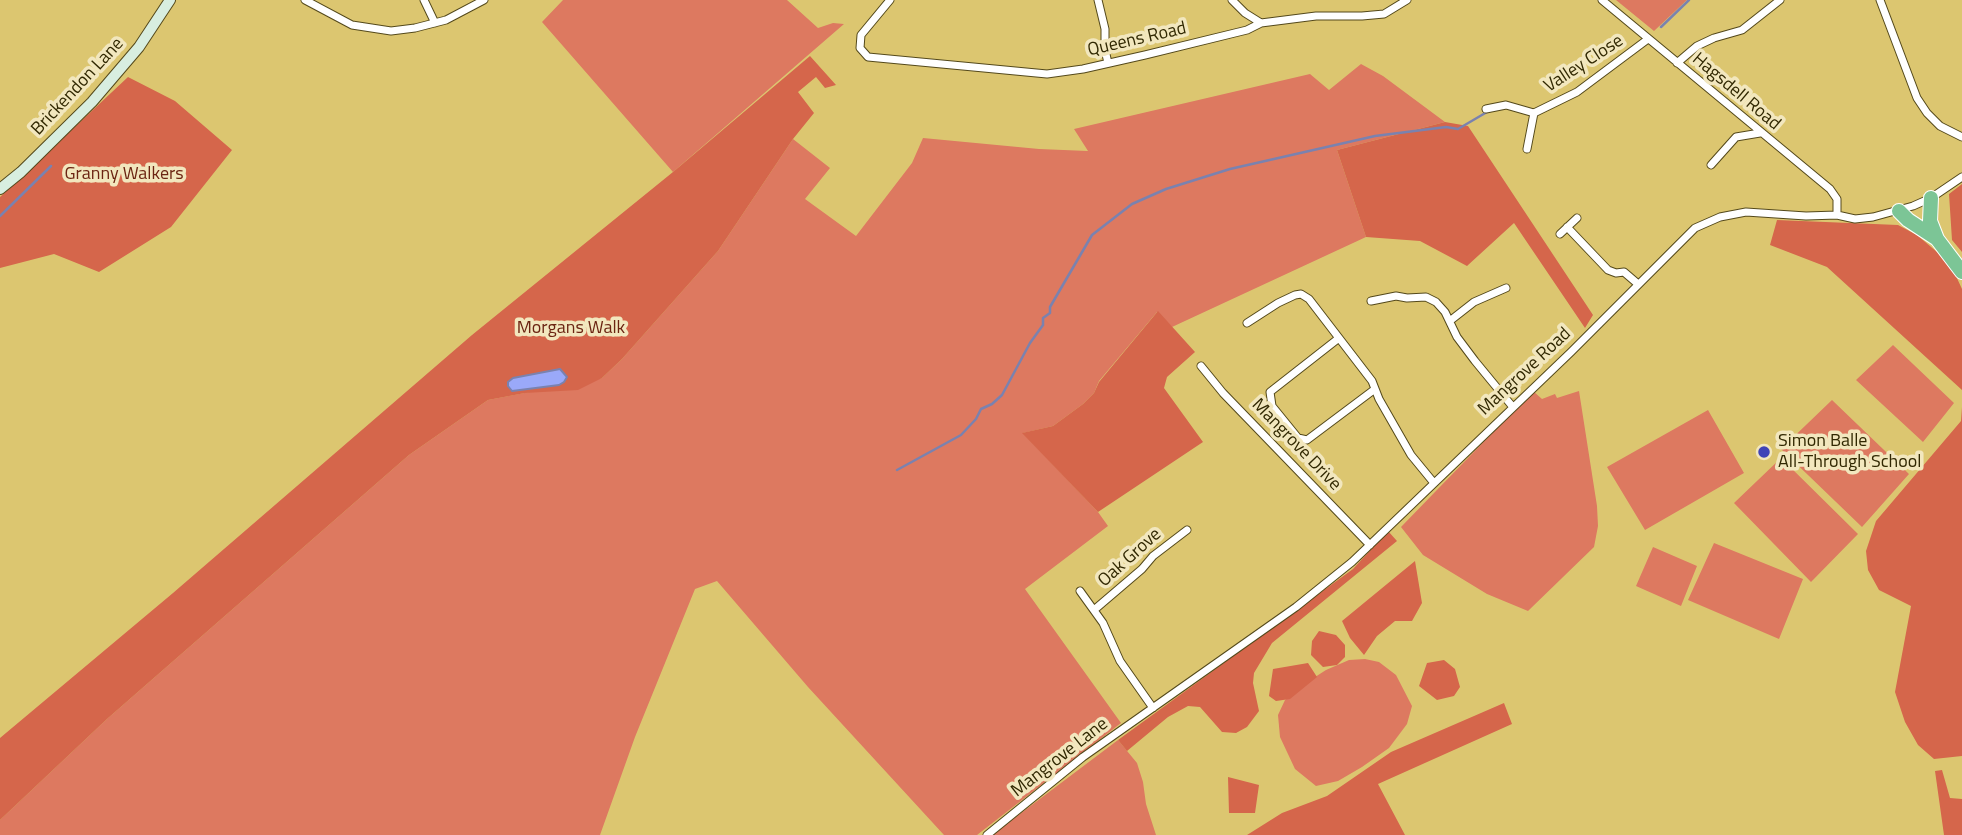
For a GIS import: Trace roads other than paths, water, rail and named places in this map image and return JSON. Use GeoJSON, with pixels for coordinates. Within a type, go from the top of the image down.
{"type":"FeatureCollection","features":[{"type":"Feature","properties":{"kind":"highway"},"geometry":{"type":"LineString","coordinates":[[1931,198],[1930,221],[1937,239],[1962,272]]}},
{"type":"Feature","properties":{"kind":"highway"},"geometry":{"type":"LineString","coordinates":[[1899,211],[1937,239]]}},
{"type":"Feature","properties":{"kind":"street","name":"Brickendon Lane"},"geometry":{"type":"LineString","coordinates":[[0,189],[92,102],[139,47],[170,0]]}},
{"type":"Feature","properties":{"kind":"street"},"geometry":{"type":"LineString","coordinates":[[305,0],[339,19],[366,29],[401,31],[460,14],[484,0]]}},
{"type":"Feature","properties":{"kind":"street"},"geometry":{"type":"LineString","coordinates":[[424,0],[435,23]]}},
{"type":"Feature","properties":{"kind":"street","name":"Queens Road"},"geometry":{"type":"LineString","coordinates":[[890,0],[861,35],[860,48],[868,57],[1033,73],[1061,73],[1108,63],[1247,30],[1261,23],[1316,16],[1375,15],[1391,11],[1407,0]]}},
{"type":"Feature","properties":{"kind":"street"},"geometry":{"type":"LineString","coordinates":[[1097,0],[1104,23],[1108,63]]}},
{"type":"Feature","properties":{"kind":"street"},"geometry":{"type":"LineString","coordinates":[[1232,0],[1245,13],[1261,23]]}},
{"type":"Feature","properties":{"kind":"street","name":"Hagsdell Road"},"geometry":{"type":"LineString","coordinates":[[1602,0],[1833,192],[1837,215]]}},
{"type":"Feature","properties":{"kind":"street"},"geometry":{"type":"LineString","coordinates":[[1677,63],[1697,46],[1714,37],[1742,30],[1780,0]]}},
{"type":"Feature","properties":{"kind":"street"},"geometry":{"type":"LineString","coordinates":[[1880,0],[1917,98],[1940,126],[1962,137]]}},
{"type":"Feature","properties":{"kind":"street","name":"Valley Close"},"geometry":{"type":"LineString","coordinates":[[1486,109],[1506,105],[1534,113],[1577,92],[1648,39]]}},
{"type":"Feature","properties":{"kind":"street","name":"Valley Close"},"geometry":{"type":"LineString","coordinates":[[1527,149],[1534,113]]}},
{"type":"Feature","properties":{"kind":"street"},"geometry":{"type":"LineString","coordinates":[[1711,165],[1736,137],[1760,133]]}},
{"type":"Feature","properties":{"kind":"street","name":"Mangrove Road"},"geometry":{"type":"LineString","coordinates":[[1153,708],[1304,601],[1370,545],[1695,228],[1713,219],[1746,212],[1837,215],[1855,219],[1899,211],[1931,198],[1962,177]]}},
{"type":"Feature","properties":{"kind":"street"},"geometry":{"type":"LineString","coordinates":[[1560,234],[1577,218]]}},
{"type":"Feature","properties":{"kind":"street"},"geometry":{"type":"LineString","coordinates":[[1567,227],[1608,270],[1625,272],[1638,284]]}},
{"type":"Feature","properties":{"kind":"street"},"geometry":{"type":"LineString","coordinates":[[1451,320],[1474,302],[1506,288]]}},
{"type":"Feature","properties":{"kind":"street"},"geometry":{"type":"LineString","coordinates":[[1247,323],[1278,303],[1301,295],[1309,299],[1373,381],[1411,455],[1434,483]]}},
{"type":"Feature","properties":{"kind":"street"},"geometry":{"type":"LineString","coordinates":[[1371,301],[1396,296],[1407,299],[1426,297],[1441,306],[1451,320],[1457,337],[1513,406]]}},
{"type":"Feature","properties":{"kind":"street"},"geometry":{"type":"LineString","coordinates":[[1339,338],[1270,392],[1272,406],[1298,438],[1307,440],[1375,389]]}},
{"type":"Feature","properties":{"kind":"street","name":"Mangrove Drive"},"geometry":{"type":"LineString","coordinates":[[1200,366],[1370,545]]}},
{"type":"Feature","properties":{"kind":"street","name":"Oak Grove"},"geometry":{"type":"LineString","coordinates":[[1094,610],[1153,556],[1187,530]]}},
{"type":"Feature","properties":{"kind":"street","name":"Oak Grove"},"geometry":{"type":"LineString","coordinates":[[1080,592],[1106,629],[1115,653],[1153,708]]}},
{"type":"Feature","properties":{"kind":"street","name":"Mangrove Lane"},"geometry":{"type":"LineString","coordinates":[[988,835],[1083,757],[1153,708]]}},
{"type":"Feature","properties":{"kind":"water"},"geometry":{"type":"Polygon","coordinates":[[[560,369],[567,377],[559,385],[512,391],[508,386],[508,382],[513,378],[560,369]]]}},
{"type":"Feature","properties":{"kind":"waterway"},"geometry":{"type":"LineString","coordinates":[[1661,27],[1689,0]]}},
{"type":"Feature","properties":{"kind":"waterway"},"geometry":{"type":"LineString","coordinates":[[897,470],[961,435],[976,419],[981,409],[1002,395],[1092,235],[1132,204],[1166,189],[1230,169],[1375,136],[1446,127],[1458,129],[1487,112]]}},
{"type":"Feature","properties":{"kind":"waterway"},"geometry":{"type":"LineString","coordinates":[[0,216],[51,166]]}},
{"type":"Feature","properties":{"kind":"place","name":"Simon Balle All-Through School"},"geometry":{"type":"Point","coordinates":[1764,452]}},
{"type":"Feature","properties":{"kind":"park label","name":"Granny Walkers"},"geometry":{"type":"Point","coordinates":[124,175]}},
{"type":"Feature","properties":{"kind":"park label","name":"Morgans Walk"},"geometry":{"type":"Point","coordinates":[571,329]}}]}
